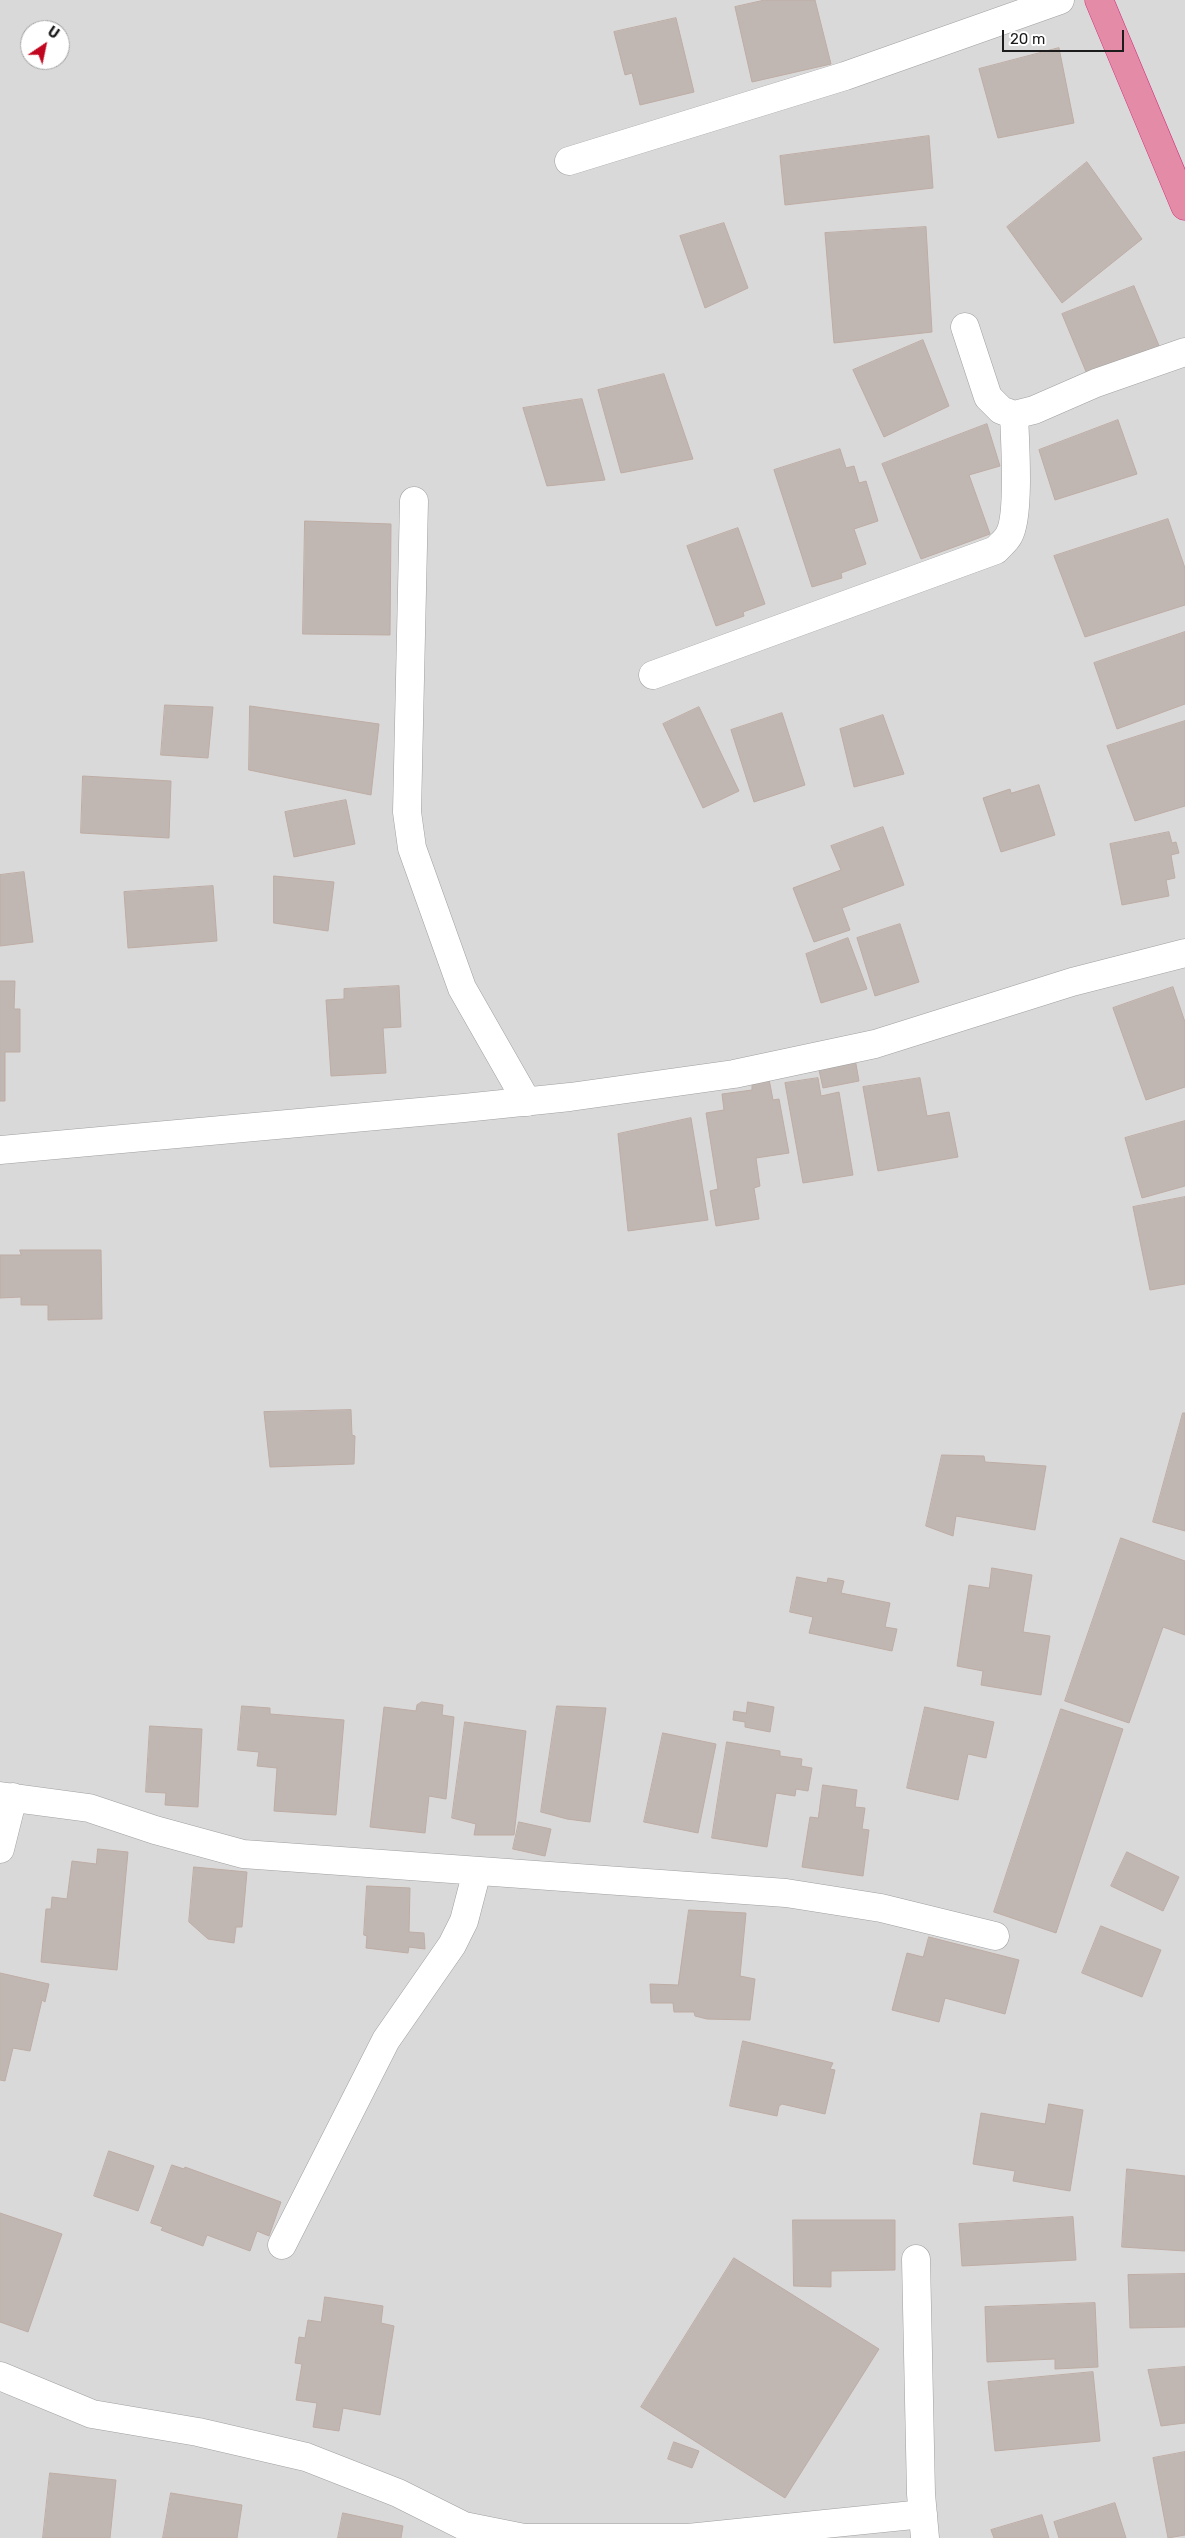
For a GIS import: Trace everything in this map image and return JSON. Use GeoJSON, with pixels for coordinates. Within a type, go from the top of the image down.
{"type":"FeatureCollection","features":[{"type":"Feature","properties":{"kind":"highway"},"geometry":{"type":"LineString","coordinates":[[1099,0],[1185,206]]}},
{"type":"Feature","properties":{"kind":"street"},"geometry":{"type":"LineString","coordinates":[[569,161],[845,76],[1060,0]]}},
{"type":"Feature","properties":{"kind":"street"},"geometry":{"type":"LineString","coordinates":[[965,326],[988,397],[1001,410],[1014,415],[1034,410],[1096,383],[1185,352]]}},
{"type":"Feature","properties":{"kind":"street"},"geometry":{"type":"LineString","coordinates":[[653,675],[996,550],[1009,535],[1014,508],[1016,462],[1014,415]]}},
{"type":"Feature","properties":{"kind":"street"},"geometry":{"type":"LineString","coordinates":[[414,501],[407,812],[412,848],[462,988],[527,1102]]}},
{"type":"Feature","properties":{"kind":"street"},"geometry":{"type":"LineString","coordinates":[[0,1150],[527,1102],[734,1074],[875,1044],[1072,982],[1185,953]]}},
{"type":"Feature","properties":{"kind":"street"},"geometry":{"type":"LineString","coordinates":[[0,1849],[7,1796],[89,1808],[156,1830],[243,1854],[804,1896],[881,1908],[995,1936]]}},
{"type":"Feature","properties":{"kind":"street"},"geometry":{"type":"LineString","coordinates":[[282,2245],[386,2040],[452,1945],[464,1921],[477,1871]]}},
{"type":"Feature","properties":{"kind":"street"},"geometry":{"type":"LineString","coordinates":[[0,2376],[92,2414],[198,2432],[306,2457],[398,2493],[464,2526],[524,2538],[688,2538],[924,2526],[916,2259]]}},
{"type":"Feature","properties":{"kind":"shaded area"},"geometry":{"type":"Polygon","coordinates":[[[0,0],[1185,0],[1185,2538],[0,2538],[0,0]]]}},
{"type":"Feature","properties":{"kind":"building"},"geometry":{"type":"Polygon","coordinates":[[[765,0],[815,0],[831,64],[752,82],[735,7],[765,0]]]}},
{"type":"Feature","properties":{"kind":"building"},"geometry":{"type":"Polygon","coordinates":[[[676,18],[694,92],[640,105],[632,73],[625,75],[614,32],[676,18]]]}},
{"type":"Feature","properties":{"kind":"building"},"geometry":{"type":"Polygon","coordinates":[[[1059,48],[1074,123],[998,138],[979,69],[1059,48]]]}},
{"type":"Feature","properties":{"kind":"building"},"geometry":{"type":"Polygon","coordinates":[[[929,136],[933,188],[785,205],[780,156],[929,136]]]}},
{"type":"Feature","properties":{"kind":"building"},"geometry":{"type":"Polygon","coordinates":[[[1087,162],[1142,239],[1062,303],[1007,227],[1087,162]]]}},
{"type":"Feature","properties":{"kind":"building"},"geometry":{"type":"Polygon","coordinates":[[[724,223],[748,288],[705,308],[680,236],[724,223]]]}},
{"type":"Feature","properties":{"kind":"building"},"geometry":{"type":"Polygon","coordinates":[[[926,227],[932,332],[834,343],[825,233],[926,227]]]}},
{"type":"Feature","properties":{"kind":"building"},"geometry":{"type":"Polygon","coordinates":[[[1134,286],[1160,348],[1087,374],[1062,314],[1134,286]]]}},
{"type":"Feature","properties":{"kind":"building"},"geometry":{"type":"Polygon","coordinates":[[[923,340],[949,406],[884,437],[853,370],[923,340]]]}},
{"type":"Feature","properties":{"kind":"building"},"geometry":{"type":"Polygon","coordinates":[[[664,374],[693,459],[621,473],[598,390],[664,374]]]}},
{"type":"Feature","properties":{"kind":"building"},"geometry":{"type":"Polygon","coordinates":[[[582,399],[605,480],[547,486],[523,408],[582,399]]]}},
{"type":"Feature","properties":{"kind":"building"},"geometry":{"type":"Polygon","coordinates":[[[1118,420],[1137,474],[1055,500],[1039,450],[1118,420]]]}},
{"type":"Feature","properties":{"kind":"building"},"geometry":{"type":"Polygon","coordinates":[[[987,424],[1000,466],[969,475],[990,534],[921,559],[882,464],[987,424]]]}},
{"type":"Feature","properties":{"kind":"building"},"geometry":{"type":"Polygon","coordinates":[[[840,449],[846,468],[854,466],[859,483],[866,481],[878,521],[854,529],[866,564],[841,573],[842,578],[812,587],[774,470],[840,449]]]}},
{"type":"Feature","properties":{"kind":"building"},"geometry":{"type":"Polygon","coordinates":[[[1168,519],[1185,568],[1185,605],[1085,637],[1054,556],[1168,519]]]}},
{"type":"Feature","properties":{"kind":"building"},"geometry":{"type":"Polygon","coordinates":[[[305,521],[391,524],[390,635],[303,634],[305,521]]]}},
{"type":"Feature","properties":{"kind":"building"},"geometry":{"type":"Polygon","coordinates":[[[738,528],[765,604],[743,612],[744,616],[716,626],[687,546],[738,528]]]}},
{"type":"Feature","properties":{"kind":"building"},"geometry":{"type":"Polygon","coordinates":[[[1185,632],[1185,704],[1117,729],[1094,663],[1185,632]]]}},
{"type":"Feature","properties":{"kind":"building"},"geometry":{"type":"Polygon","coordinates":[[[165,705],[213,707],[208,758],[161,755],[165,705]]]}},
{"type":"Feature","properties":{"kind":"building"},"geometry":{"type":"Polygon","coordinates":[[[250,706],[379,724],[371,795],[249,770],[250,706]]]}},
{"type":"Feature","properties":{"kind":"building"},"geometry":{"type":"Polygon","coordinates":[[[699,707],[739,791],[703,808],[663,724],[699,707]]]}},
{"type":"Feature","properties":{"kind":"building"},"geometry":{"type":"Polygon","coordinates":[[[782,713],[805,785],[754,802],[731,730],[782,713]]]}},
{"type":"Feature","properties":{"kind":"building"},"geometry":{"type":"Polygon","coordinates":[[[883,715],[904,774],[854,787],[840,729],[883,715]]]}},
{"type":"Feature","properties":{"kind":"building"},"geometry":{"type":"Polygon","coordinates":[[[1185,721],[1185,806],[1135,821],[1107,746],[1185,721]]]}},
{"type":"Feature","properties":{"kind":"building"},"geometry":{"type":"Polygon","coordinates":[[[83,776],[171,781],[169,838],[81,833],[83,776]]]}},
{"type":"Feature","properties":{"kind":"building"},"geometry":{"type":"Polygon","coordinates":[[[1039,785],[1055,835],[1001,852],[983,798],[1010,789],[1011,793],[1039,785]]]}},
{"type":"Feature","properties":{"kind":"building"},"geometry":{"type":"Polygon","coordinates":[[[346,800],[355,844],[294,857],[285,812],[346,800]]]}},
{"type":"Feature","properties":{"kind":"building"},"geometry":{"type":"Polygon","coordinates":[[[883,827],[904,885],[842,908],[850,930],[814,942],[793,888],[841,870],[831,846],[883,827]]]}},
{"type":"Feature","properties":{"kind":"building"},"geometry":{"type":"Polygon","coordinates":[[[1169,832],[1172,843],[1176,842],[1179,853],[1171,855],[1175,878],[1166,880],[1169,896],[1122,905],[1110,844],[1169,832]]]}},
{"type":"Feature","properties":{"kind":"building"},"geometry":{"type":"Polygon","coordinates":[[[24,872],[33,942],[0,946],[0,875],[24,872]]]}},
{"type":"Feature","properties":{"kind":"building"},"geometry":{"type":"Polygon","coordinates":[[[274,876],[334,882],[328,931],[274,923],[274,876]]]}},
{"type":"Feature","properties":{"kind":"building"},"geometry":{"type":"Polygon","coordinates":[[[213,886],[217,941],[128,948],[124,892],[213,886]]]}},
{"type":"Feature","properties":{"kind":"building"},"geometry":{"type":"Polygon","coordinates":[[[900,924],[919,982],[875,996],[857,938],[900,924]]]}},
{"type":"Feature","properties":{"kind":"building"},"geometry":{"type":"Polygon","coordinates":[[[848,938],[867,989],[821,1003],[806,954],[848,938]]]}},
{"type":"Feature","properties":{"kind":"building"},"geometry":{"type":"Polygon","coordinates":[[[0,981],[15,981],[14,1009],[20,1009],[20,1052],[5,1052],[5,1101],[0,1101],[0,981]]]}},
{"type":"Feature","properties":{"kind":"building"},"geometry":{"type":"Polygon","coordinates":[[[399,986],[401,1027],[383,1028],[386,1073],[331,1076],[326,1000],[344,999],[344,989],[399,986]]]}},
{"type":"Feature","properties":{"kind":"building"},"geometry":{"type":"Polygon","coordinates":[[[1173,987],[1185,1022],[1185,1087],[1146,1100],[1113,1008],[1173,987]]]}},
{"type":"Feature","properties":{"kind":"building"},"geometry":{"type":"Polygon","coordinates":[[[854,1053],[859,1081],[823,1088],[817,1061],[854,1053]]]}},
{"type":"Feature","properties":{"kind":"building"},"geometry":{"type":"Polygon","coordinates":[[[818,1078],[821,1096],[839,1092],[853,1175],[803,1183],[785,1083],[818,1078]]]}},
{"type":"Feature","properties":{"kind":"building"},"geometry":{"type":"Polygon","coordinates":[[[920,1078],[927,1116],[949,1112],[958,1157],[878,1171],[863,1087],[920,1078]]]}},
{"type":"Feature","properties":{"kind":"building"},"geometry":{"type":"Polygon","coordinates":[[[769,1079],[773,1100],[779,1099],[789,1153],[756,1158],[760,1186],[754,1188],[759,1219],[716,1226],[710,1191],[718,1189],[706,1113],[724,1110],[722,1094],[752,1090],[752,1082],[769,1079]]]}},
{"type":"Feature","properties":{"kind":"building"},"geometry":{"type":"Polygon","coordinates":[[[691,1118],[708,1220],[628,1231],[618,1134],[691,1118]]]}},
{"type":"Feature","properties":{"kind":"building"},"geometry":{"type":"Polygon","coordinates":[[[1185,1121],[1185,1186],[1142,1198],[1125,1138],[1185,1121]]]}},
{"type":"Feature","properties":{"kind":"building"},"geometry":{"type":"Polygon","coordinates":[[[1185,1197],[1185,1284],[1150,1290],[1133,1207],[1185,1197]]]}},
{"type":"Feature","properties":{"kind":"building"},"geometry":{"type":"Polygon","coordinates":[[[20,1250],[101,1250],[102,1319],[48,1320],[48,1305],[21,1305],[21,1297],[0,1298],[0,1255],[21,1255],[20,1250]]]}},
{"type":"Feature","properties":{"kind":"building"},"geometry":{"type":"Polygon","coordinates":[[[351,1410],[352,1435],[355,1436],[354,1464],[270,1467],[264,1412],[351,1410]]]}},
{"type":"Feature","properties":{"kind":"building"},"geometry":{"type":"Polygon","coordinates":[[[1183,1413],[1185,1413],[1185,1531],[1153,1522],[1183,1413]]]}},
{"type":"Feature","properties":{"kind":"building"},"geometry":{"type":"Polygon","coordinates":[[[942,1455],[984,1456],[985,1462],[1046,1466],[1035,1530],[956,1516],[953,1536],[926,1526],[942,1455]]]}},
{"type":"Feature","properties":{"kind":"building"},"geometry":{"type":"Polygon","coordinates":[[[1121,1538],[1185,1561],[1185,1635],[1163,1627],[1129,1723],[1065,1701],[1121,1538]]]}},
{"type":"Feature","properties":{"kind":"building"},"geometry":{"type":"Polygon","coordinates":[[[992,1568],[1032,1575],[1023,1632],[1050,1636],[1041,1695],[981,1685],[983,1671],[957,1666],[969,1585],[989,1588],[992,1568]]]}},
{"type":"Feature","properties":{"kind":"building"},"geometry":{"type":"Polygon","coordinates":[[[797,1577],[827,1583],[828,1578],[844,1581],[841,1593],[890,1603],[885,1627],[897,1629],[892,1651],[809,1633],[813,1617],[790,1612],[797,1577]]]}},
{"type":"Feature","properties":{"kind":"building"},"geometry":{"type":"Polygon","coordinates":[[[422,1702],[443,1705],[442,1715],[454,1717],[446,1799],[429,1796],[425,1833],[370,1827],[384,1707],[416,1711],[417,1705],[422,1702]]]}},
{"type":"Feature","properties":{"kind":"building"},"geometry":{"type":"Polygon","coordinates":[[[748,1702],[774,1707],[770,1732],[745,1727],[745,1722],[733,1720],[734,1711],[746,1713],[748,1702]]]}},
{"type":"Feature","properties":{"kind":"building"},"geometry":{"type":"Polygon","coordinates":[[[242,1706],[270,1708],[270,1714],[344,1720],[336,1815],[274,1811],[277,1768],[257,1766],[259,1752],[238,1750],[242,1706]]]}},
{"type":"Feature","properties":{"kind":"building"},"geometry":{"type":"Polygon","coordinates":[[[557,1706],[606,1708],[590,1822],[567,1819],[541,1812],[557,1706]]]}},
{"type":"Feature","properties":{"kind":"building"},"geometry":{"type":"Polygon","coordinates":[[[925,1707],[994,1722],[986,1758],[968,1754],[958,1800],[907,1788],[925,1707]]]}},
{"type":"Feature","properties":{"kind":"building"},"geometry":{"type":"Polygon","coordinates":[[[1061,1709],[1123,1729],[1056,1933],[994,1912],[1061,1709]]]}},
{"type":"Feature","properties":{"kind":"building"},"geometry":{"type":"Polygon","coordinates":[[[465,1722],[526,1731],[514,1835],[474,1835],[476,1824],[452,1818],[465,1722]]]}},
{"type":"Feature","properties":{"kind":"building"},"geometry":{"type":"Polygon","coordinates":[[[150,1726],[202,1729],[198,1807],[165,1805],[166,1793],[146,1792],[150,1726]]]}},
{"type":"Feature","properties":{"kind":"building"},"geometry":{"type":"Polygon","coordinates":[[[663,1733],[716,1744],[698,1833],[644,1822],[663,1733]]]}},
{"type":"Feature","properties":{"kind":"building"},"geometry":{"type":"Polygon","coordinates":[[[727,1742],[780,1751],[780,1756],[802,1759],[801,1766],[812,1768],[808,1791],[796,1789],[795,1796],[776,1793],[767,1847],[712,1838],[727,1742]]]}},
{"type":"Feature","properties":{"kind":"building"},"geometry":{"type":"Polygon","coordinates":[[[823,1785],[857,1790],[855,1807],[865,1808],[862,1829],[869,1830],[863,1876],[802,1867],[810,1817],[818,1818],[823,1785]]]}},
{"type":"Feature","properties":{"kind":"building"},"geometry":{"type":"Polygon","coordinates":[[[519,1822],[551,1829],[545,1856],[513,1849],[519,1822]]]}},
{"type":"Feature","properties":{"kind":"building"},"geometry":{"type":"Polygon","coordinates":[[[98,1849],[128,1852],[117,1970],[41,1962],[46,1909],[51,1909],[52,1897],[67,1899],[72,1861],[96,1864],[98,1849]]]}},
{"type":"Feature","properties":{"kind":"building"},"geometry":{"type":"Polygon","coordinates":[[[1127,1852],[1179,1877],[1163,1911],[1111,1886],[1127,1852]]]}},
{"type":"Feature","properties":{"kind":"building"},"geometry":{"type":"Polygon","coordinates":[[[194,1867],[247,1872],[242,1927],[236,1927],[234,1943],[208,1939],[189,1922],[194,1867]]]}},
{"type":"Feature","properties":{"kind":"building"},"geometry":{"type":"Polygon","coordinates":[[[367,1886],[410,1888],[409,1932],[424,1933],[425,1949],[409,1947],[408,1953],[366,1948],[367,1936],[364,1935],[367,1886]]]}},
{"type":"Feature","properties":{"kind":"building"},"geometry":{"type":"Polygon","coordinates":[[[689,1910],[746,1913],[740,1976],[755,1979],[750,2020],[707,2019],[695,2016],[694,2012],[674,2012],[673,2003],[651,2003],[650,1984],[678,1985],[689,1910]]]}},
{"type":"Feature","properties":{"kind":"building"},"geometry":{"type":"Polygon","coordinates":[[[1101,1926],[1161,1950],[1142,1997],[1082,1973],[1101,1926]]]}},
{"type":"Feature","properties":{"kind":"building"},"geometry":{"type":"Polygon","coordinates":[[[929,1937],[1019,1960],[1005,2014],[945,1998],[939,2022],[892,2010],[907,1953],[923,1957],[929,1937]]]}},
{"type":"Feature","properties":{"kind":"building"},"geometry":{"type":"Polygon","coordinates":[[[0,1973],[49,1984],[45,2002],[42,2000],[30,2051],[13,2048],[5,2081],[0,2080],[0,1973]]]}},
{"type":"Feature","properties":{"kind":"building"},"geometry":{"type":"Polygon","coordinates":[[[743,2041],[833,2063],[830,2069],[835,2070],[825,2114],[782,2104],[779,2106],[777,2116],[730,2106],[743,2041]]]}},
{"type":"Feature","properties":{"kind":"building"},"geometry":{"type":"Polygon","coordinates":[[[1049,2104],[1083,2110],[1070,2191],[1013,2181],[1015,2171],[973,2164],[981,2113],[1045,2124],[1049,2104]]]}},
{"type":"Feature","properties":{"kind":"building"},"geometry":{"type":"Polygon","coordinates":[[[109,2151],[154,2166],[138,2211],[94,2196],[109,2151]]]}},
{"type":"Feature","properties":{"kind":"building"},"geometry":{"type":"Polygon","coordinates":[[[172,2165],[184,2169],[185,2167],[281,2202],[269,2236],[257,2231],[250,2251],[207,2235],[203,2246],[161,2230],[163,2227],[151,2223],[172,2165]]]}},
{"type":"Feature","properties":{"kind":"building"},"geometry":{"type":"Polygon","coordinates":[[[1127,2169],[1185,2176],[1185,2251],[1122,2247],[1127,2169]]]}},
{"type":"Feature","properties":{"kind":"building"},"geometry":{"type":"Polygon","coordinates":[[[0,2213],[62,2234],[28,2332],[0,2322],[0,2213]]]}},
{"type":"Feature","properties":{"kind":"building"},"geometry":{"type":"Polygon","coordinates":[[[1073,2217],[1076,2260],[962,2266],[959,2224],[1073,2217]]]}},
{"type":"Feature","properties":{"kind":"building"},"geometry":{"type":"Polygon","coordinates":[[[793,2220],[895,2220],[895,2270],[831,2271],[831,2287],[794,2286],[793,2220]]]}},
{"type":"Feature","properties":{"kind":"building"},"geometry":{"type":"Polygon","coordinates":[[[734,2258],[879,2349],[785,2498],[641,2407],[734,2258]]]}},
{"type":"Feature","properties":{"kind":"building"},"geometry":{"type":"Polygon","coordinates":[[[1185,2274],[1185,2327],[1130,2328],[1128,2275],[1185,2274]]]}},
{"type":"Feature","properties":{"kind":"building"},"geometry":{"type":"Polygon","coordinates":[[[325,2297],[383,2306],[381,2323],[394,2326],[380,2415],[343,2408],[339,2431],[313,2427],[317,2403],[296,2400],[302,2364],[295,2363],[299,2337],[305,2338],[308,2320],[321,2322],[325,2297]]]}},
{"type":"Feature","properties":{"kind":"building"},"geometry":{"type":"Polygon","coordinates":[[[1095,2303],[1098,2367],[1055,2369],[1055,2359],[987,2362],[985,2307],[1095,2303]]]}},
{"type":"Feature","properties":{"kind":"building"},"geometry":{"type":"Polygon","coordinates":[[[1185,2367],[1185,2423],[1161,2426],[1148,2370],[1185,2367]]]}},
{"type":"Feature","properties":{"kind":"building"},"geometry":{"type":"Polygon","coordinates":[[[1093,2372],[1100,2441],[995,2451],[988,2382],[1093,2372]]]}},
{"type":"Feature","properties":{"kind":"building"},"geometry":{"type":"Polygon","coordinates":[[[674,2442],[699,2451],[692,2468],[668,2459],[674,2442]]]}},
{"type":"Feature","properties":{"kind":"building"},"geometry":{"type":"Polygon","coordinates":[[[1185,2452],[1185,2535],[1168,2538],[1153,2458],[1185,2452]]]}},
{"type":"Feature","properties":{"kind":"building"},"geometry":{"type":"Polygon","coordinates":[[[50,2473],[116,2480],[110,2538],[43,2538],[50,2473]]]}},
{"type":"Feature","properties":{"kind":"building"},"geometry":{"type":"Polygon","coordinates":[[[171,2493],[242,2505],[237,2538],[163,2538],[171,2493]]]}},
{"type":"Feature","properties":{"kind":"building"},"geometry":{"type":"Polygon","coordinates":[[[1115,2503],[1126,2538],[1059,2538],[1054,2522],[1115,2503]]]}},
{"type":"Feature","properties":{"kind":"building"},"geometry":{"type":"Polygon","coordinates":[[[343,2513],[403,2526],[401,2538],[338,2538],[343,2513]]]}},
{"type":"Feature","properties":{"kind":"building"},"geometry":{"type":"Polygon","coordinates":[[[1042,2515],[1049,2538],[994,2538],[991,2530],[1042,2515]]]}}]}
